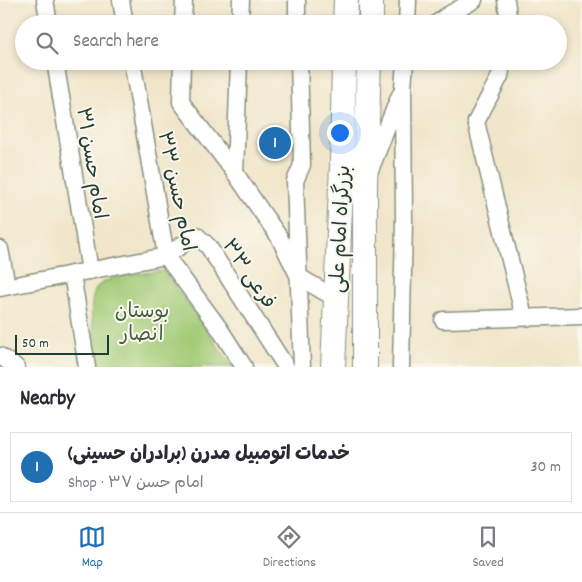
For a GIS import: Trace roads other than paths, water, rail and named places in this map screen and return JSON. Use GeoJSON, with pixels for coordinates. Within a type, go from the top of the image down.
{"type":"FeatureCollection","features":[{"type":"Feature","properties":{"kind":"highway"},"geometry":{"type":"LineString","coordinates":[[346,0],[346,15]]}},
{"type":"Feature","properties":{"kind":"highway"},"geometry":{"type":"LineString","coordinates":[[371,15],[372,0]]}},
{"type":"Feature","properties":{"kind":"highway","name":"بزرگراه امام علی"},"geometry":{"type":"LineString","coordinates":[[333,367],[342,165],[344,70]]}},
{"type":"Feature","properties":{"kind":"highway","name":"بزرگراه امام علی"},"geometry":{"type":"LineString","coordinates":[[365,367],[365,184],[369,70]]}},
{"type":"Feature","properties":{"kind":"street"},"geometry":{"type":"LineString","coordinates":[[45,0],[48,15]]}},
{"type":"Feature","properties":{"kind":"street"},"geometry":{"type":"LineString","coordinates":[[121,0],[124,15]]}},
{"type":"Feature","properties":{"kind":"street"},"geometry":{"type":"LineString","coordinates":[[183,15],[184,0]]}},
{"type":"Feature","properties":{"kind":"street"},"geometry":{"type":"LineString","coordinates":[[240,15],[241,0]]}},
{"type":"Feature","properties":{"kind":"street"},"geometry":{"type":"LineString","coordinates":[[297,0],[298,15]]}},
{"type":"Feature","properties":{"kind":"street"},"geometry":{"type":"LineString","coordinates":[[407,15],[408,0]]}},
{"type":"Feature","properties":{"kind":"street"},"geometry":{"type":"LineString","coordinates":[[448,15],[474,0]]}},
{"type":"Feature","properties":{"kind":"street"},"geometry":{"type":"LineString","coordinates":[[506,0],[508,15]]}},
{"type":"Feature","properties":{"kind":"street","name":"امام حسن ۳۱"},"geometry":{"type":"LineString","coordinates":[[56,70],[90,271]]}},
{"type":"Feature","properties":{"kind":"street","name":"امام حسن ۳۳"},"geometry":{"type":"LineString","coordinates":[[134,70],[166,256],[244,367]]}},
{"type":"Feature","properties":{"kind":"street"},"geometry":{"type":"LineString","coordinates":[[182,70],[181,102],[235,173],[278,237],[299,277],[335,298]]}},
{"type":"Feature","properties":{"kind":"street"},"geometry":{"type":"LineString","coordinates":[[235,173],[239,70]]}},
{"type":"Feature","properties":{"kind":"street"},"geometry":{"type":"LineString","coordinates":[[299,70],[302,165],[295,181],[302,367]]}},
{"type":"Feature","properties":{"kind":"street"},"geometry":{"type":"LineString","coordinates":[[401,367],[404,70]]}},
{"type":"Feature","properties":{"kind":"street"},"geometry":{"type":"LineString","coordinates":[[365,184],[410,70]]}},
{"type":"Feature","properties":{"kind":"street"},"geometry":{"type":"LineString","coordinates":[[501,70],[500,76],[476,122],[524,317]]}},
{"type":"Feature","properties":{"kind":"street","name":"فرعی ۳۳"},"geometry":{"type":"LineString","coordinates":[[166,256],[196,236],[208,246],[286,367]]}},
{"type":"Feature","properties":{"kind":"street"},"geometry":{"type":"LineString","coordinates":[[0,249],[4,287],[166,256]]}},
{"type":"Feature","properties":{"kind":"street"},"geometry":{"type":"LineString","coordinates":[[72,274],[87,367]]}},
{"type":"Feature","properties":{"kind":"street"},"geometry":{"type":"LineString","coordinates":[[443,320],[582,316]]}},
{"type":"Feature","properties":{"kind":"street"},"geometry":{"type":"LineString","coordinates":[[0,356],[16,367]]}},
{"type":"Feature","properties":{"kind":"place","name":"خدمات اتومبیل مدرن (برادران حسینی)"},"geometry":{"type":"Point","coordinates":[275,143]}},
{"type":"Feature","properties":{"kind":"park label","name":"بوستان انصار"},"geometry":{"type":"Point","coordinates":[142,322]}}]}
